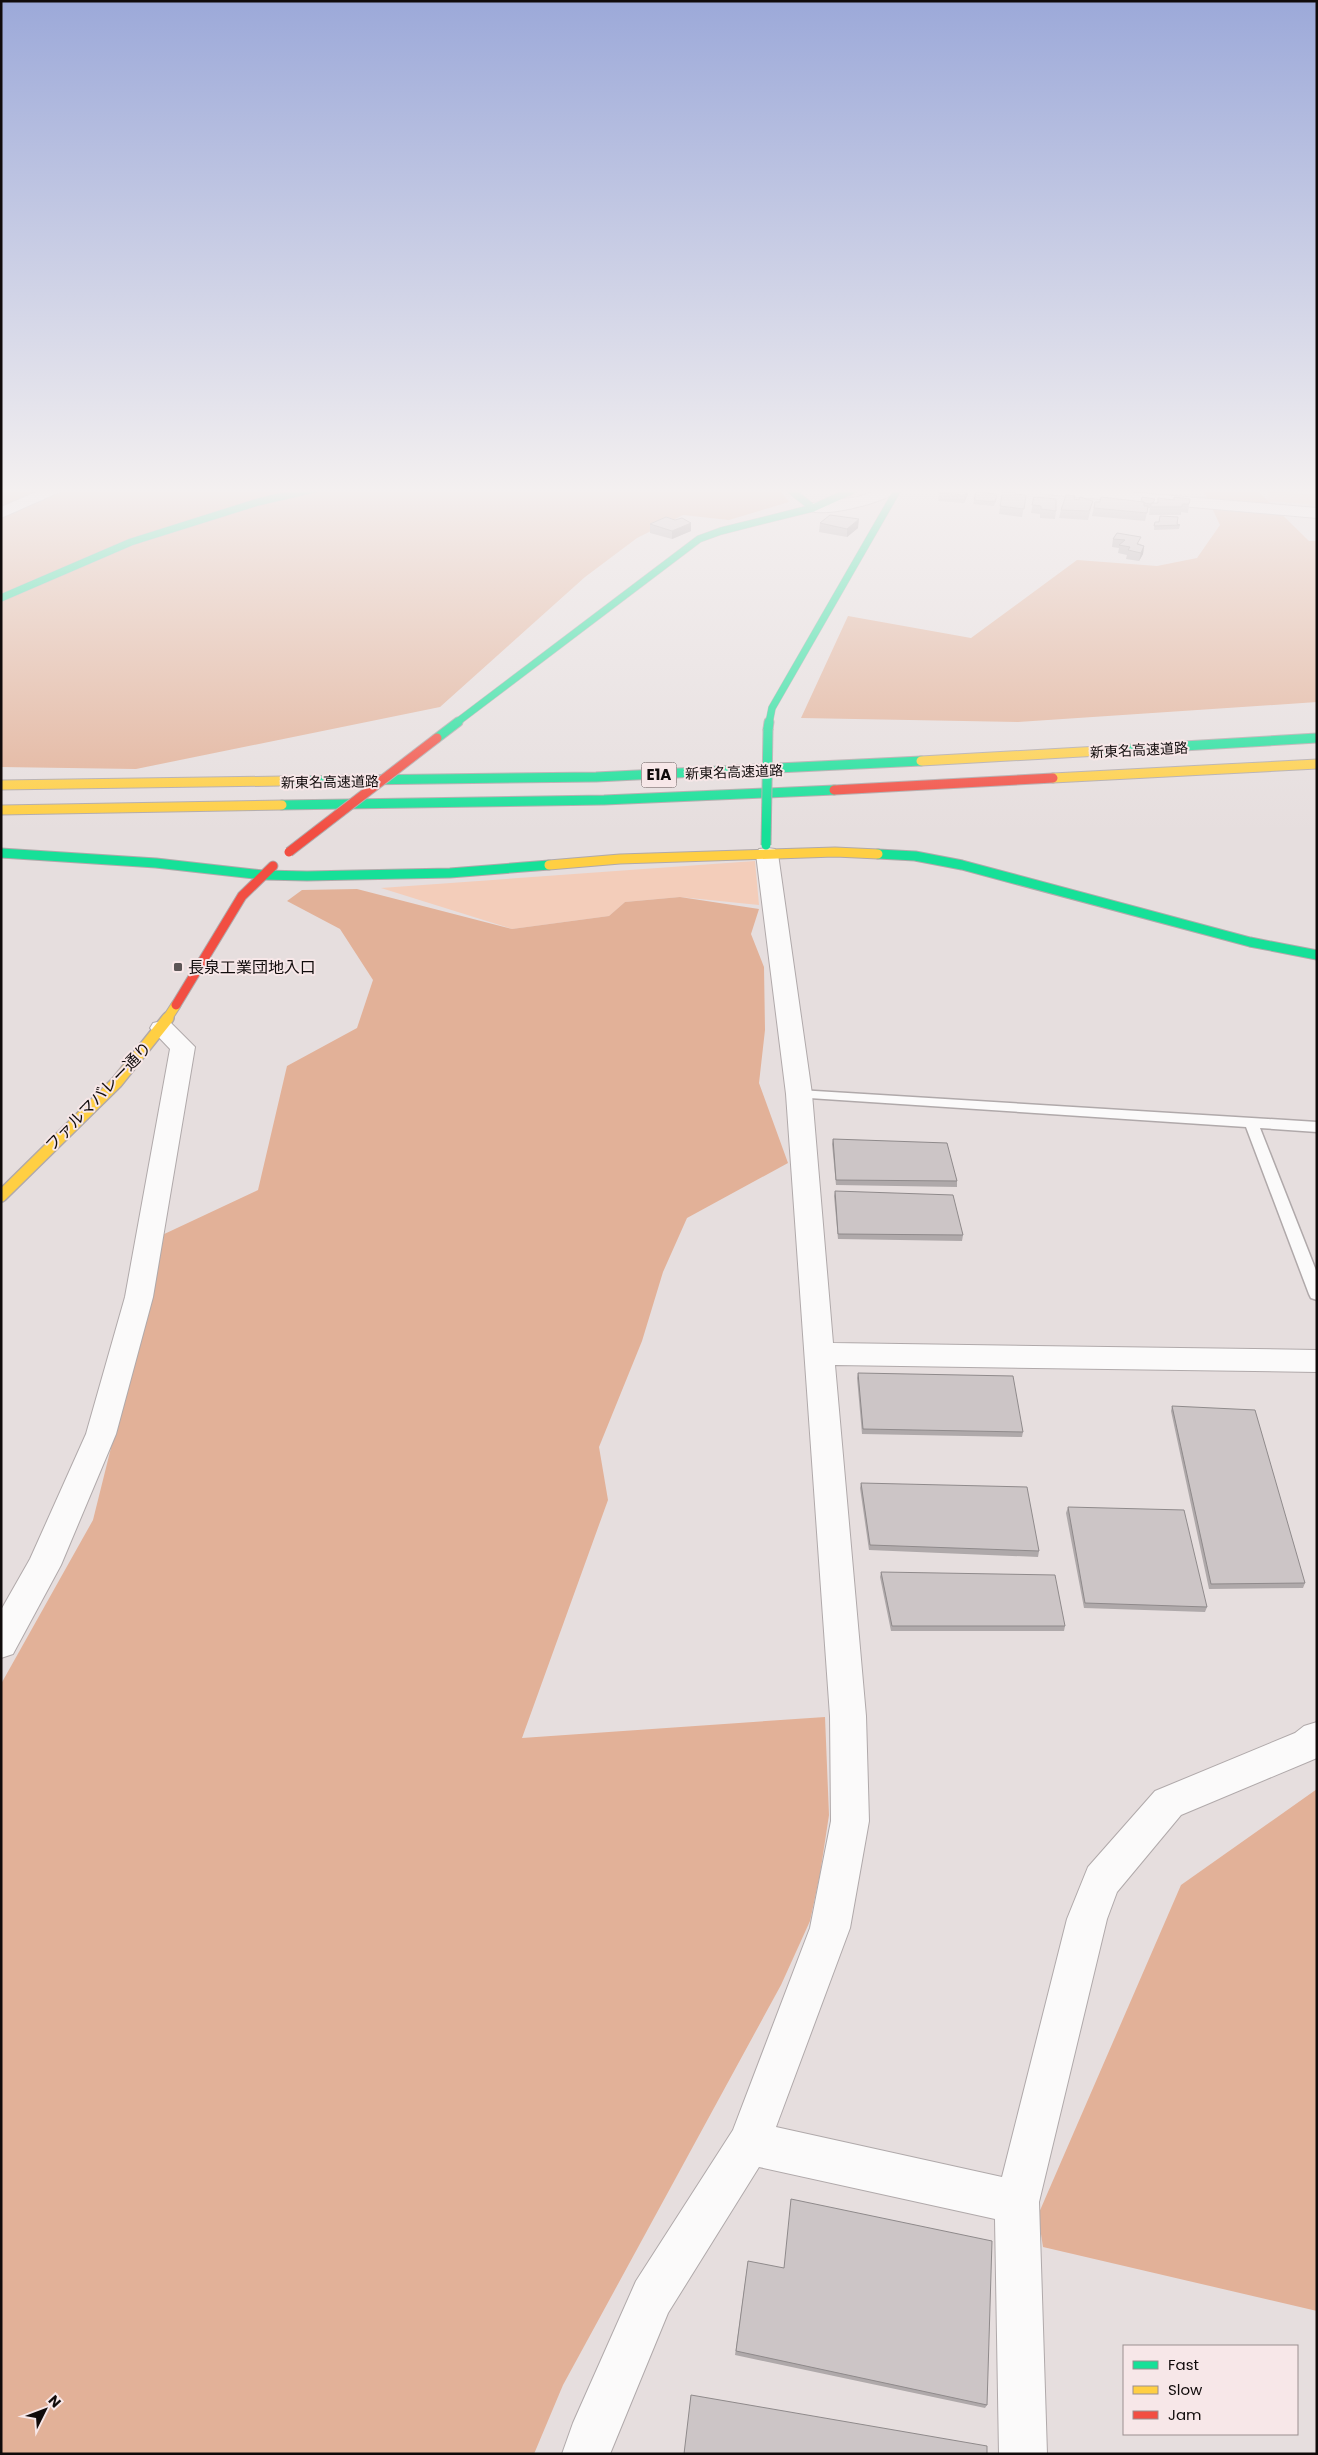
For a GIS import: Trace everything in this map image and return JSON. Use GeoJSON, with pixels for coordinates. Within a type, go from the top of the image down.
{"type":"FeatureCollection","features":[{"type":"Feature","properties":{"kind":"main road","name":"ファルマバレー通り"},"geometry":{"type":"LineString","coordinates":[[1,1196],[116,1082],[162,1028],[226,920],[242,896],[263,875],[437,738],[614,604]]}},
{"type":"Feature","properties":{"kind":"main road"},"geometry":{"type":"LineString","coordinates":[[766,850],[768,729],[772,708],[833,604]]}},
{"type":"Feature","properties":{"kind":"main road","name":"新東名高速道路"},"geometry":{"type":"LineString","coordinates":[[1,785],[596,777],[811,768],[1317,738]]}},
{"type":"Feature","properties":{"kind":"main road","name":"新東名高速道路"},"geometry":{"type":"LineString","coordinates":[[1,810],[604,800],[888,788],[1317,764]]}},
{"type":"Feature","properties":{"kind":"main road"},"geometry":{"type":"LineString","coordinates":[[1,853],[156,864],[263,875],[450,873],[766,850],[915,856],[962,865],[1250,942],[1317,954]]}},
{"type":"Feature","properties":{"kind":"street"},"geometry":{"type":"LineString","coordinates":[[586,2454],[590,2440],[652,2297],[749,2143],[830,1928],[850,1821],[848,1716],[799,1094],[766,850]]}},
{"type":"Feature","properties":{"kind":"street"},"geometry":{"type":"LineString","coordinates":[[1,1643],[44,1565],[102,1434],[139,1297],[183,1047],[162,1028]]}},
{"type":"Feature","properties":{"kind":"street"},"geometry":{"type":"LineString","coordinates":[[820,1354],[1317,1360]]}},
{"type":"Feature","properties":{"kind":"street"},"geometry":{"type":"LineString","coordinates":[[1023,2454],[1017,2202],[1087,1919],[1102,1880],[1168,1803],[1308,1745],[1317,1738]]}},
{"type":"Feature","properties":{"kind":"street"},"geometry":{"type":"LineString","coordinates":[[749,2143],[1017,2202]]}},
{"type":"Feature","properties":{"kind":"lane"},"geometry":{"type":"LineString","coordinates":[[799,1094],[1317,1127]]}},
{"type":"Feature","properties":{"kind":"lane"},"geometry":{"type":"LineString","coordinates":[[1251,1123],[1317,1294]]}},
{"type":"Feature","properties":{"kind":"shaded area"},"geometry":{"type":"Polygon","coordinates":[[[1,604],[555,604],[440,707],[136,769],[1,767],[1,604]]]}},
{"type":"Feature","properties":{"kind":"shaded area"},"geometry":{"type":"Polygon","coordinates":[[[1018,604],[1317,604],[1317,702],[1018,722],[801,718],[848,616],[971,638],[1018,604]]]}},
{"type":"Feature","properties":{"kind":"shaded area"},"geometry":{"type":"Polygon","coordinates":[[[755,861],[759,905],[680,897],[625,902],[609,916],[512,929],[381,888],[755,861]]]}},
{"type":"Feature","properties":{"kind":"shaded area"},"geometry":{"type":"Polygon","coordinates":[[[357,889],[512,929],[609,916],[625,902],[680,897],[759,909],[751,934],[764,967],[765,1030],[759,1083],[788,1163],[687,1218],[663,1272],[642,1341],[599,1447],[608,1500],[522,1738],[825,1717],[829,1815],[820,1874],[810,1921],[781,1985],[563,2385],[534,2454],[1,2454],[1,1684],[93,1520],[161,1247],[160,1236],[258,1190],[287,1066],[357,1028],[373,980],[340,929],[287,901],[302,890],[357,889]]]}},
{"type":"Feature","properties":{"kind":"shaded area"},"geometry":{"type":"Polygon","coordinates":[[[1317,1789],[1317,2311],[1043,2247],[1038,2215],[1181,1885],[1317,1789]]]}},
{"type":"Feature","properties":{"kind":"building"},"geometry":{"type":"Polygon","coordinates":[[[833,1139],[947,1143],[957,1181],[836,1180],[833,1139]]]}},
{"type":"Feature","properties":{"kind":"building"},"geometry":{"type":"Polygon","coordinates":[[[835,1191],[953,1195],[963,1235],[838,1234],[835,1191]]]}},
{"type":"Feature","properties":{"kind":"building"},"geometry":{"type":"Polygon","coordinates":[[[858,1373],[1013,1376],[1023,1432],[863,1429],[858,1373]]]}},
{"type":"Feature","properties":{"kind":"building"},"geometry":{"type":"Polygon","coordinates":[[[1172,1406],[1255,1410],[1305,1583],[1211,1584],[1172,1406]]]}},
{"type":"Feature","properties":{"kind":"building"},"geometry":{"type":"Polygon","coordinates":[[[861,1483],[1027,1487],[1039,1551],[870,1545],[861,1483]]]}},
{"type":"Feature","properties":{"kind":"building"},"geometry":{"type":"Polygon","coordinates":[[[1068,1507],[1184,1510],[1207,1607],[1085,1603],[1068,1507]]]}},
{"type":"Feature","properties":{"kind":"building"},"geometry":{"type":"Polygon","coordinates":[[[881,1572],[1055,1575],[1065,1626],[892,1626],[881,1572]]]}},
{"type":"Feature","properties":{"kind":"building"},"geometry":{"type":"Polygon","coordinates":[[[791,2199],[992,2241],[987,2405],[736,2351],[748,2261],[784,2268],[791,2199]]]}},
{"type":"Feature","properties":{"kind":"building"},"geometry":{"type":"Polygon","coordinates":[[[691,2395],[987,2446],[987,2454],[684,2454],[691,2395]]]}},
{"type":"Feature","properties":{"kind":"traffic: fast"},"geometry":{"type":"LineString","coordinates":[[437,738],[614,604]]}},
{"type":"Feature","properties":{"kind":"traffic: fast"},"geometry":{"type":"LineString","coordinates":[[768,729],[772,708],[832,604]]}},
{"type":"Feature","properties":{"kind":"traffic: fast"},"geometry":{"type":"LineString","coordinates":[[766,845],[768,729]]}},
{"type":"Feature","properties":{"kind":"traffic: fast"},"geometry":{"type":"LineString","coordinates":[[1099,751],[1317,738]]}},
{"type":"Feature","properties":{"kind":"traffic: fast"},"geometry":{"type":"LineString","coordinates":[[282,781],[596,777],[921,761]]}},
{"type":"Feature","properties":{"kind":"traffic: fast"},"geometry":{"type":"LineString","coordinates":[[282,805],[604,800],[834,790]]}},
{"type":"Feature","properties":{"kind":"traffic: fast"},"geometry":{"type":"LineString","coordinates":[[1,853],[156,863],[263,875],[307,876],[450,873],[549,865]]}},
{"type":"Feature","properties":{"kind":"traffic: fast"},"geometry":{"type":"LineString","coordinates":[[878,854],[915,856],[962,865],[1250,942],[1317,955]]}},
{"type":"Feature","properties":{"kind":"traffic: slow"},"geometry":{"type":"LineString","coordinates":[[921,761],[1099,751]]}},
{"type":"Feature","properties":{"kind":"traffic: slow"},"geometry":{"type":"LineString","coordinates":[[1053,778],[1317,764]]}},
{"type":"Feature","properties":{"kind":"traffic: slow"},"geometry":{"type":"LineString","coordinates":[[1,785],[282,781]]}},
{"type":"Feature","properties":{"kind":"traffic: slow"},"geometry":{"type":"LineString","coordinates":[[1,810],[282,805]]}},
{"type":"Feature","properties":{"kind":"traffic: slow"},"geometry":{"type":"LineString","coordinates":[[549,865],[620,859],[835,852],[878,854]]}},
{"type":"Feature","properties":{"kind":"traffic: slow"},"geometry":{"type":"LineString","coordinates":[[1,1196],[117,1082],[139,1057],[176,1005]]}},
{"type":"Feature","properties":{"kind":"traffic: jam"},"geometry":{"type":"LineString","coordinates":[[289,852],[437,738]]}},
{"type":"Feature","properties":{"kind":"traffic: jam"},"geometry":{"type":"LineString","coordinates":[[834,790],[1053,778]]}},
{"type":"Feature","properties":{"kind":"traffic: jam"},"geometry":{"type":"LineString","coordinates":[[176,1005],[242,896],[273,866]]}},
{"type":"Feature","properties":{"kind":"place","name":"長泉工業団地入口"},"geometry":{"type":"Point","coordinates":[178,967]}}]}
